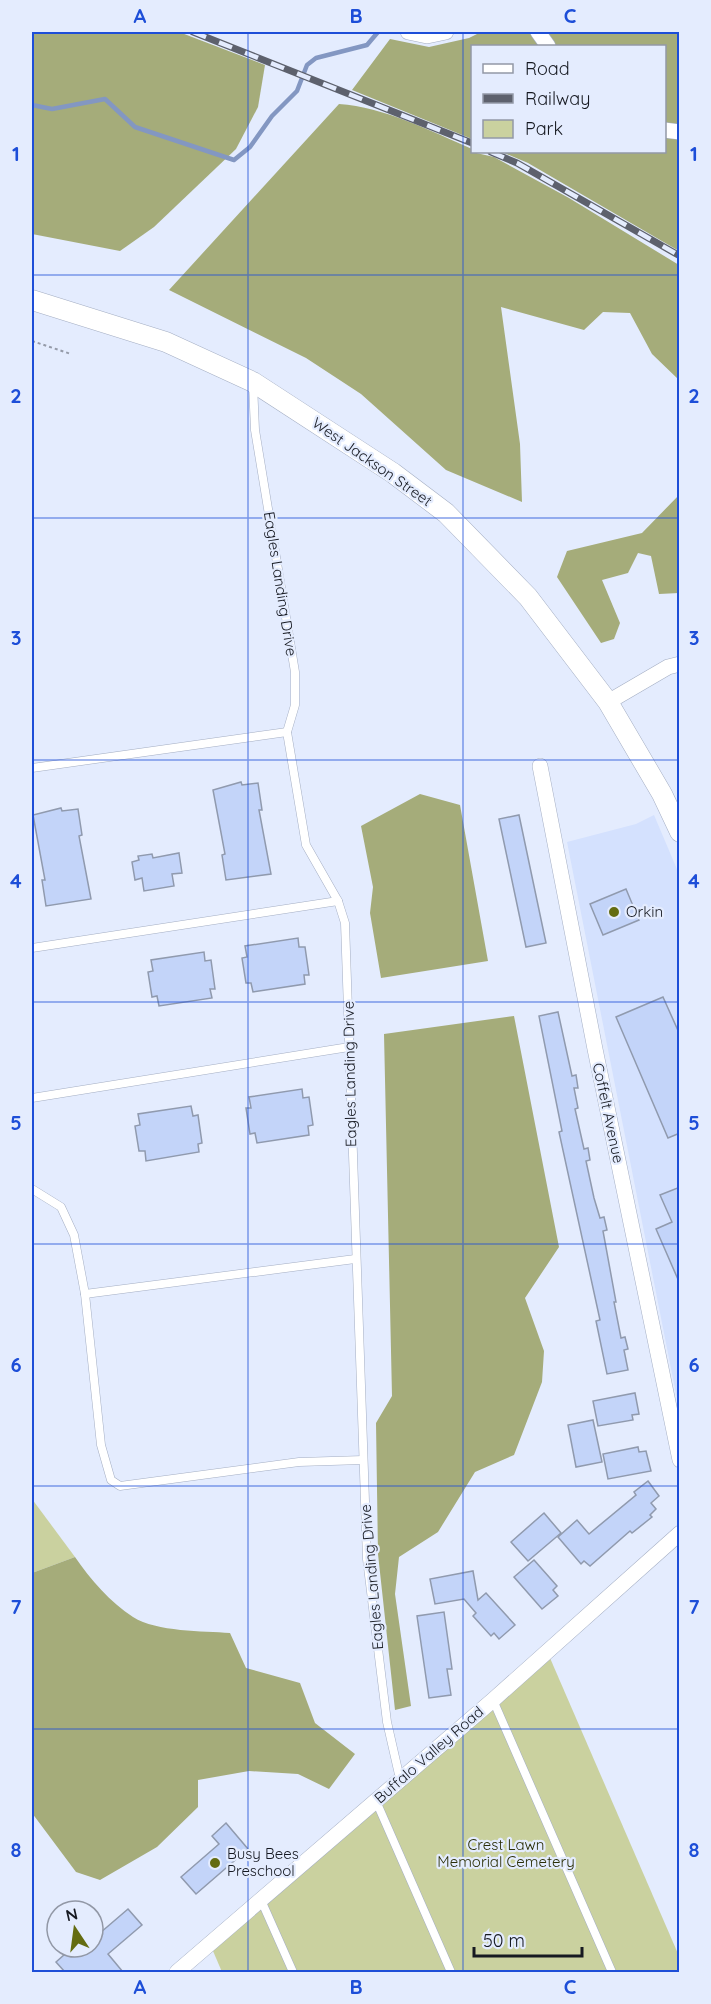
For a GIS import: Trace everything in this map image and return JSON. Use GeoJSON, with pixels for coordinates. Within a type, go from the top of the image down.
{"type":"FeatureCollection","features":[{"type":"Feature","properties":{"kind":"street"},"geometry":{"type":"LineString","coordinates":[[408,32],[427,36],[446,32]]}},
{"type":"Feature","properties":{"kind":"street"},"geometry":{"type":"LineString","coordinates":[[538,32],[547,45]]}},
{"type":"Feature","properties":{"kind":"street","name":"West Jackson Street"},"geometry":{"type":"LineString","coordinates":[[32,300],[166,342],[252,382],[393,473],[446,513],[528,597],[608,702],[662,794],[680,832]]}},
{"type":"Feature","properties":{"kind":"street"},"geometry":{"type":"LineString","coordinates":[[608,702],[668,667],[680,664]]}},
{"type":"Feature","properties":{"kind":"street","name":"Coffelt Avenue"},"geometry":{"type":"LineString","coordinates":[[540,766],[595,1049],[680,1460]]}},
{"type":"Feature","properties":{"kind":"street","name":"Buffalo Valley Road"},"geometry":{"type":"LineString","coordinates":[[177,1972],[493,1700],[680,1533]]}},
{"type":"Feature","properties":{"kind":"lane","name":"Eagles Landing Drive"},"geometry":{"type":"LineString","coordinates":[[252,382],[255,430],[295,672],[295,705],[287,732],[306,845],[338,901],[345,923],[367,1559],[387,1722],[400,1779]]}},
{"type":"Feature","properties":{"kind":"lane"},"geometry":{"type":"LineString","coordinates":[[32,768],[287,732]]}},
{"type":"Feature","properties":{"kind":"lane"},"geometry":{"type":"LineString","coordinates":[[32,948],[338,901]]}},
{"type":"Feature","properties":{"kind":"lane"},"geometry":{"type":"LineString","coordinates":[[32,1098],[349,1047]]}},
{"type":"Feature","properties":{"kind":"lane"},"geometry":{"type":"LineString","coordinates":[[32,1189],[61,1207],[74,1235],[85,1294],[101,1444],[111,1480],[120,1486],[299,1462],[363,1460]]}},
{"type":"Feature","properties":{"kind":"lane"},"geometry":{"type":"LineString","coordinates":[[85,1294],[356,1259]]}},
{"type":"Feature","properties":{"kind":"lane"},"geometry":{"type":"LineString","coordinates":[[493,1700],[612,1972]]}},
{"type":"Feature","properties":{"kind":"lane"},"geometry":{"type":"LineString","coordinates":[[376,1801],[451,1972]]}},
{"type":"Feature","properties":{"kind":"lane"},"geometry":{"type":"LineString","coordinates":[[261,1898],[293,1972]]}},
{"type":"Feature","properties":{"kind":"path"},"geometry":{"type":"LineString","coordinates":[[32,341],[71,354]]}},
{"type":"Feature","properties":{"kind":"shaded area"},"geometry":{"type":"Polygon","coordinates":[[[654,815],[679,874],[679,1409],[567,842],[636,824],[654,815]]]}},
{"type":"Feature","properties":{"kind":"green space"},"geometry":{"type":"Polygon","coordinates":[[[32,32],[179,32],[265,65],[258,107],[236,149],[154,227],[120,251],[32,234],[32,32]]]}},
{"type":"Feature","properties":{"kind":"green space"},"geometry":{"type":"Polygon","coordinates":[[[481,32],[679,32],[679,251],[528,163],[504,153],[666,153],[666,45],[471,45],[471,139],[352,90],[390,39],[429,47],[469,38],[481,32]]]}},
{"type":"Feature","properties":{"kind":"green space"},"geometry":{"type":"Polygon","coordinates":[[[339,104],[356,106],[390,115],[424,128],[471,149],[471,153],[494,157],[569,198],[679,265],[679,380],[652,354],[630,313],[603,312],[584,330],[501,307],[520,444],[522,502],[446,470],[361,394],[306,358],[169,290],[339,104]]]}},
{"type":"Feature","properties":{"kind":"green space"},"geometry":{"type":"Polygon","coordinates":[[[679,495],[679,593],[659,594],[651,556],[638,553],[628,573],[602,580],[620,623],[614,639],[601,643],[557,577],[567,551],[642,533],[679,495]]]}},
{"type":"Feature","properties":{"kind":"green space"},"geometry":{"type":"Polygon","coordinates":[[[420,794],[460,805],[488,961],[381,978],[370,913],[373,887],[361,826],[420,794]]]}},
{"type":"Feature","properties":{"kind":"green space"},"geometry":{"type":"Polygon","coordinates":[[[514,1016],[559,1247],[525,1298],[544,1351],[542,1382],[514,1455],[475,1472],[438,1532],[399,1557],[395,1594],[411,1706],[395,1710],[378,1554],[376,1423],[392,1396],[384,1034],[514,1016]]]}},
{"type":"Feature","properties":{"kind":"green space"},"geometry":{"type":"Polygon","coordinates":[[[32,1499],[75,1557],[32,1573],[32,1499]]]}},
{"type":"Feature","properties":{"kind":"green space"},"geometry":{"type":"Polygon","coordinates":[[[75,1557],[101,1590],[133,1617],[154,1626],[230,1633],[246,1668],[300,1683],[315,1723],[355,1754],[329,1789],[298,1774],[249,1771],[198,1780],[198,1807],[157,1847],[100,1880],[76,1872],[32,1813],[32,1573],[75,1557]]]}},
{"type":"Feature","properties":{"kind":"green space","name":"Crest Lawn Memorial Cemetery"},"geometry":{"type":"Polygon","coordinates":[[[550,1658],[679,1956],[680,1972],[222,1972],[213,1951],[550,1658]]]}},
{"type":"Feature","properties":{"kind":"building"},"geometry":{"type":"Polygon","coordinates":[[[241,782],[242,785],[258,783],[262,810],[259,810],[271,874],[226,880],[222,855],[225,854],[213,790],[241,782]]]}},
{"type":"Feature","properties":{"kind":"building"},"geometry":{"type":"Polygon","coordinates":[[[61,808],[62,811],[78,809],[82,835],[79,836],[91,899],[46,906],[42,880],[45,880],[33,815],[61,808]]]}},
{"type":"Feature","properties":{"kind":"building"},"geometry":{"type":"Polygon","coordinates":[[[519,815],[546,943],[526,947],[499,819],[519,815]]]}},
{"type":"Feature","properties":{"kind":"building"},"geometry":{"type":"Polygon","coordinates":[[[179,853],[182,873],[172,874],[174,886],[144,891],[142,878],[135,880],[132,862],[139,860],[138,856],[152,854],[153,858],[179,853]]]}},
{"type":"Feature","properties":{"kind":"building","name":"Orkin"},"geometry":{"type":"Polygon","coordinates":[[[626,889],[639,920],[603,935],[590,904],[626,889]]]}},
{"type":"Feature","properties":{"kind":"building"},"geometry":{"type":"Polygon","coordinates":[[[298,938],[299,947],[305,947],[309,975],[304,975],[305,984],[253,992],[251,983],[246,983],[242,958],[247,957],[245,946],[298,938]]]}},
{"type":"Feature","properties":{"kind":"building"},"geometry":{"type":"Polygon","coordinates":[[[204,952],[205,961],[211,960],[215,989],[210,989],[212,998],[159,1006],[157,996],[152,997],[148,972],[153,971],[151,960],[204,952]]]}},
{"type":"Feature","properties":{"kind":"building"},"geometry":{"type":"Polygon","coordinates":[[[663,997],[680,1035],[680,1133],[668,1138],[616,1017],[663,997]]]}},
{"type":"Feature","properties":{"kind":"building"},"geometry":{"type":"Polygon","coordinates":[[[558,1012],[572,1076],[576,1075],[578,1088],[574,1088],[578,1108],[575,1109],[584,1149],[588,1148],[590,1160],[586,1161],[594,1198],[600,1218],[604,1217],[607,1230],[603,1231],[616,1302],[614,1302],[621,1338],[625,1337],[628,1349],[624,1350],[628,1370],[607,1374],[596,1321],[600,1320],[559,1132],[562,1131],[539,1016],[558,1012]]]}},
{"type":"Feature","properties":{"kind":"building"},"geometry":{"type":"Polygon","coordinates":[[[302,1089],[303,1098],[309,1097],[313,1125],[308,1126],[309,1135],[257,1143],[255,1133],[250,1134],[246,1108],[251,1108],[249,1097],[302,1089]]]}},
{"type":"Feature","properties":{"kind":"building"},"geometry":{"type":"Polygon","coordinates":[[[191,1106],[193,1116],[198,1115],[202,1143],[198,1144],[199,1152],[146,1161],[145,1151],[139,1151],[135,1126],[140,1125],[138,1114],[191,1106]]]}},
{"type":"Feature","properties":{"kind":"building"},"geometry":{"type":"Polygon","coordinates":[[[680,1187],[680,1284],[656,1229],[672,1222],[660,1195],[680,1187]]]}},
{"type":"Feature","properties":{"kind":"building"},"geometry":{"type":"Polygon","coordinates":[[[635,1393],[639,1414],[632,1415],[633,1420],[598,1426],[593,1401],[635,1393]]]}},
{"type":"Feature","properties":{"kind":"building"},"geometry":{"type":"Polygon","coordinates":[[[593,1420],[602,1462],[576,1467],[568,1425],[593,1420]]]}},
{"type":"Feature","properties":{"kind":"building"},"geometry":{"type":"Polygon","coordinates":[[[638,1447],[639,1452],[646,1451],[651,1471],[608,1479],[603,1454],[638,1447]]]}},
{"type":"Feature","properties":{"kind":"building"},"geometry":{"type":"Polygon","coordinates":[[[648,1481],[659,1496],[651,1503],[656,1509],[650,1515],[652,1517],[632,1533],[630,1531],[590,1566],[584,1561],[581,1564],[558,1537],[577,1520],[589,1534],[636,1495],[634,1492],[648,1481]]]}},
{"type":"Feature","properties":{"kind":"building"},"geometry":{"type":"Polygon","coordinates":[[[544,1513],[561,1533],[528,1561],[511,1542],[544,1513]]]}},
{"type":"Feature","properties":{"kind":"building"},"geometry":{"type":"Polygon","coordinates":[[[534,1560],[557,1586],[553,1590],[558,1596],[542,1609],[514,1577],[534,1560]]]}},
{"type":"Feature","properties":{"kind":"building"},"geometry":{"type":"Polygon","coordinates":[[[473,1571],[478,1600],[486,1593],[515,1625],[499,1639],[494,1633],[491,1636],[473,1616],[476,1613],[464,1599],[435,1604],[430,1579],[473,1571]]]}},
{"type":"Feature","properties":{"kind":"building"},"geometry":{"type":"Polygon","coordinates":[[[444,1612],[452,1669],[447,1669],[451,1695],[429,1698],[417,1616],[444,1612]]]}},
{"type":"Feature","properties":{"kind":"building","name":"Busy Bees Preschool"},"geometry":{"type":"Polygon","coordinates":[[[226,1823],[248,1849],[196,1894],[181,1877],[219,1844],[212,1836],[226,1823]]]}},
{"type":"Feature","properties":{"kind":"building"},"geometry":{"type":"Polygon","coordinates":[[[128,1909],[142,1925],[108,1954],[123,1972],[65,1972],[56,1962],[59,1959],[105,1959],[105,1929],[128,1909]]]}},
{"type":"Feature","properties":{"kind":"waterway"},"geometry":{"type":"LineString","coordinates":[[32,105],[52,109],[105,99],[135,127],[234,160],[250,147],[272,116],[297,91],[307,65],[316,58],[367,45],[378,32]]}},
{"type":"Feature","properties":{"kind":"railway"},"geometry":{"type":"LineString","coordinates":[[193,32],[471,143]]}},
{"type":"Feature","properties":{"kind":"railway"},"geometry":{"type":"LineString","coordinates":[[493,153],[517,163],[680,256]]}},
{"type":"Feature","properties":{"kind":"place","name":"Orkin"},"geometry":{"type":"Point","coordinates":[614,912]}},
{"type":"Feature","properties":{"kind":"place","name":"Busy Bees Preschool"},"geometry":{"type":"Point","coordinates":[215,1863]}}]}
